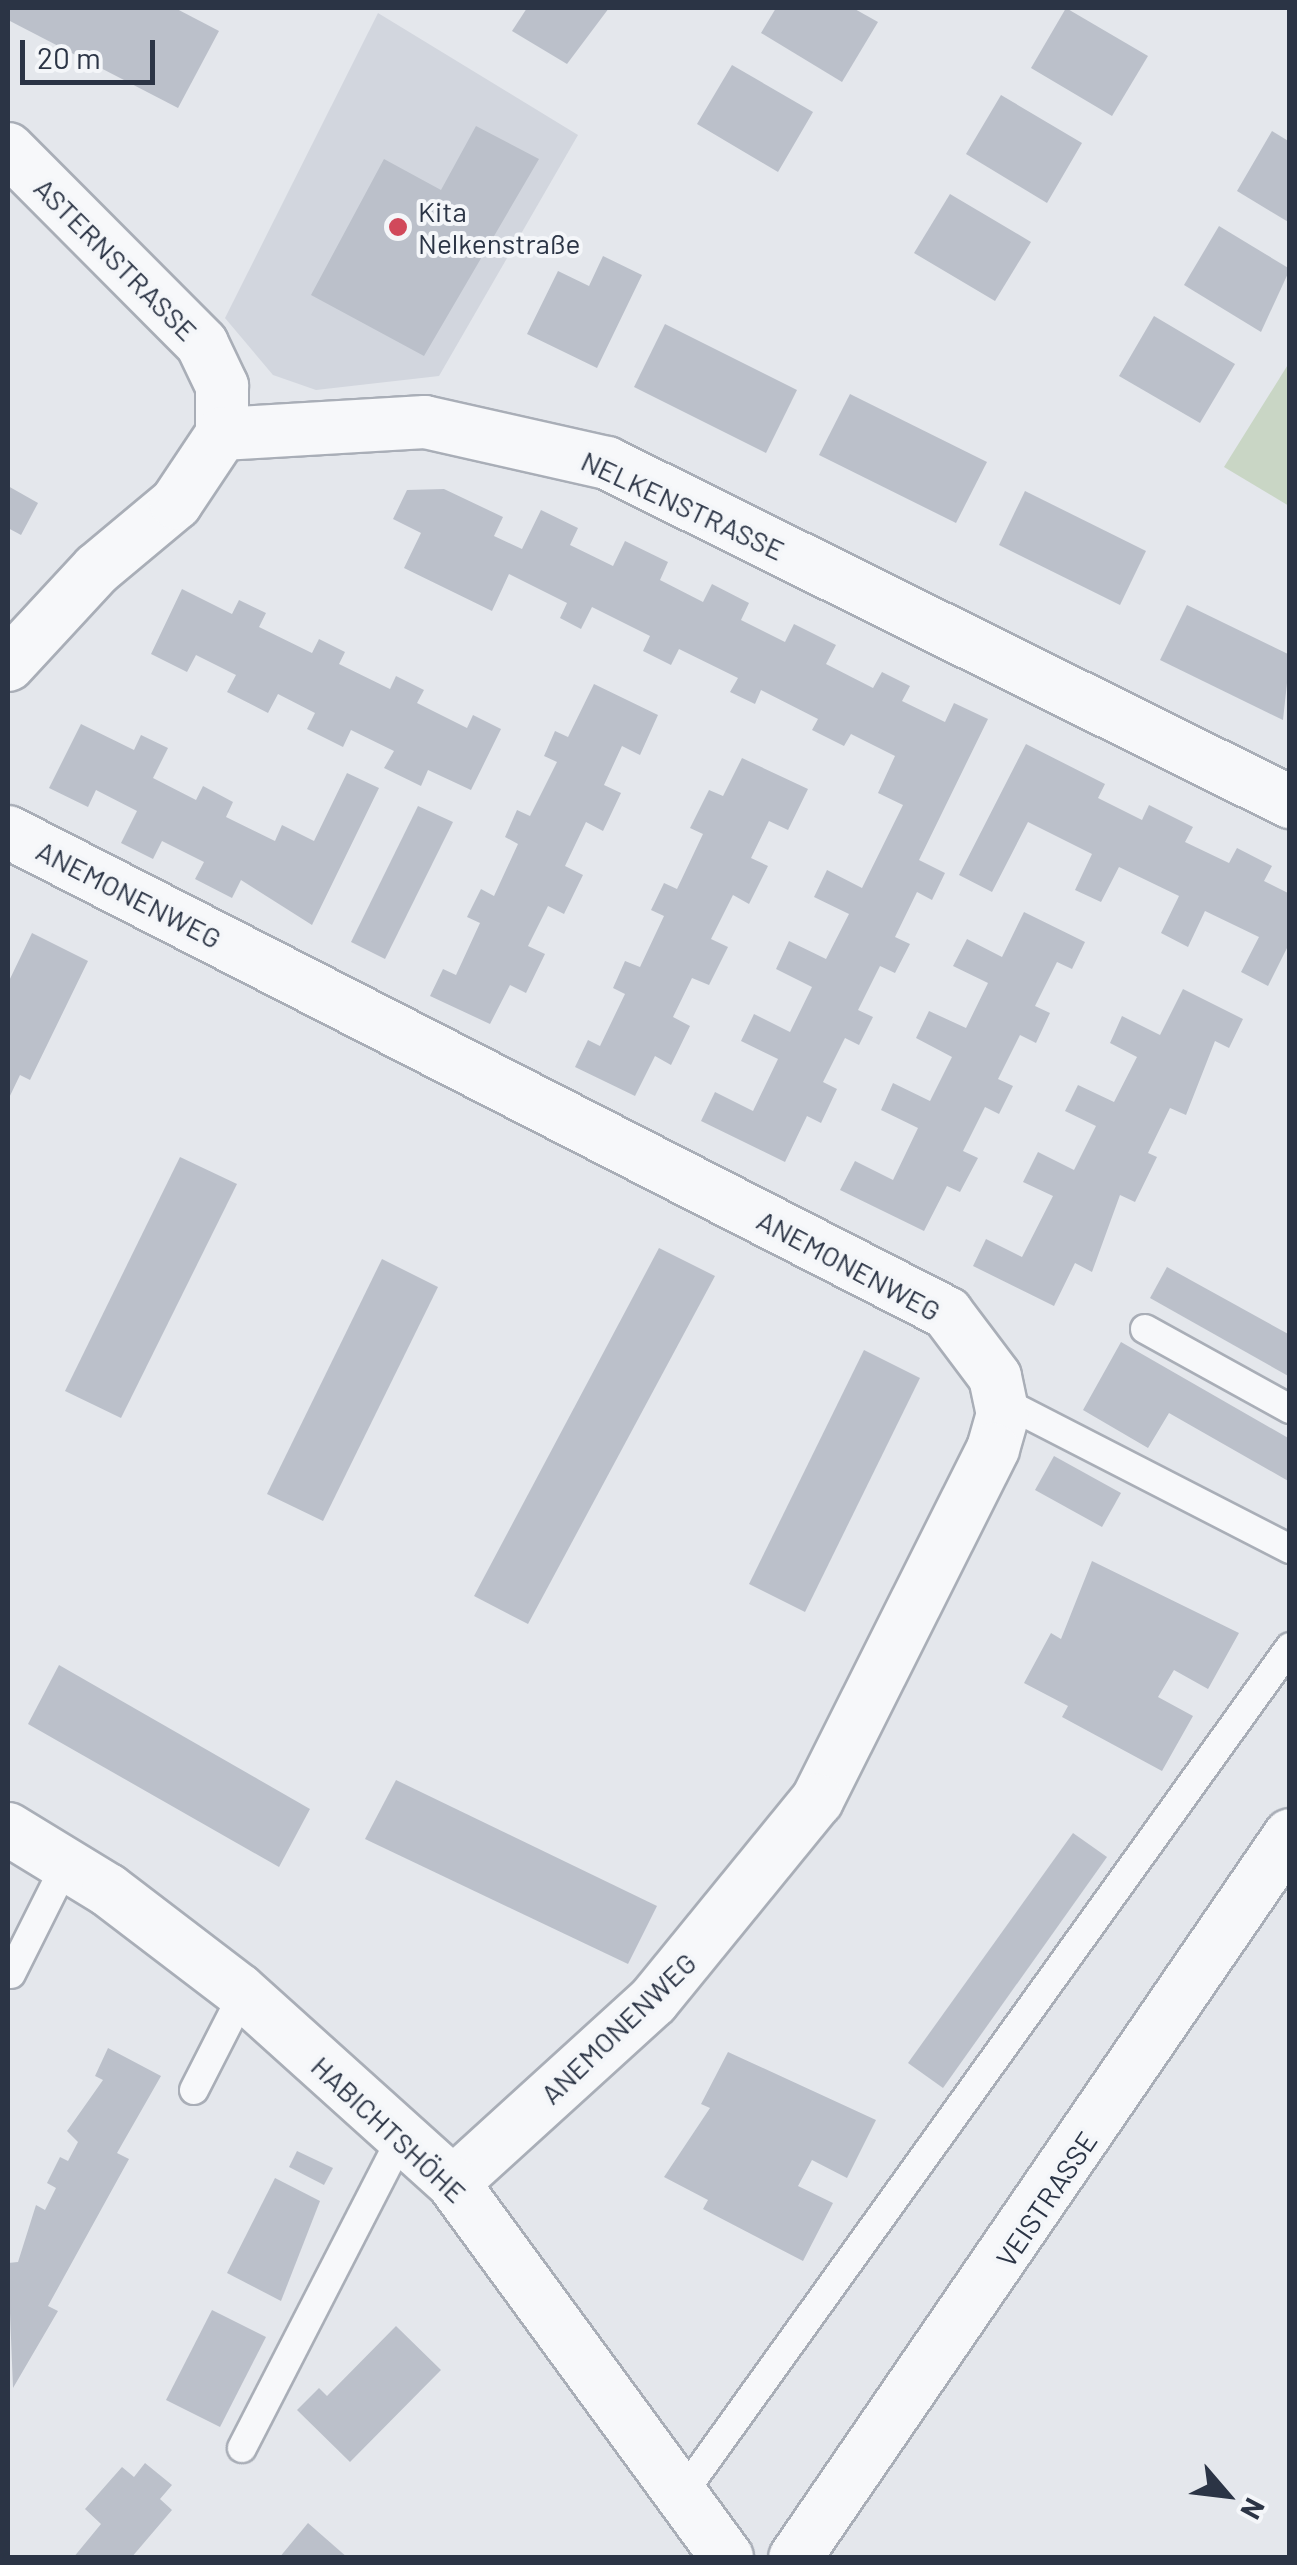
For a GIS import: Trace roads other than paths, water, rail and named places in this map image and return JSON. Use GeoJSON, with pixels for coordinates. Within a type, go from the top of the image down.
{"type":"FeatureCollection","features":[{"type":"Feature","properties":{"kind":"street","name":"ASTERNSTRASSE"},"geometry":{"type":"LineString","coordinates":[[8,149],[202,344],[222,386],[222,434]]}},
{"type":"Feature","properties":{"kind":"street","name":"NELKENSTRASSE"},"geometry":{"type":"LineString","coordinates":[[222,434],[425,422],[607,463],[1290,802]]}},
{"type":"Feature","properties":{"kind":"street"},"geometry":{"type":"LineString","coordinates":[[8,664],[97,568],[176,503],[222,434]]}},
{"type":"Feature","properties":{"kind":"street","name":"ANEMONENWEG"},"geometry":{"type":"LineString","coordinates":[[8,832],[947,1313],[995,1378],[1000,1400],[993,1449],[817,1800],[654,2001],[453,2183]]}},
{"type":"Feature","properties":{"kind":"street","name":"HABICHTSHÖHE"},"geometry":{"type":"LineString","coordinates":[[8,1829],[66,1864],[243,1994],[453,2183],[727,2558]]}},
{"type":"Feature","properties":{"kind":"street","name":"VEISTRASSE"},"geometry":{"type":"LineString","coordinates":[[795,2558],[1290,1835]]}},
{"type":"Feature","properties":{"kind":"lane"},"geometry":{"type":"LineString","coordinates":[[1145,1329],[1290,1408]]}},
{"type":"Feature","properties":{"kind":"lane"},"geometry":{"type":"LineString","coordinates":[[1000,1400],[1290,1549]]}},
{"type":"Feature","properties":{"kind":"lane"},"geometry":{"type":"LineString","coordinates":[[680,2497],[1290,1647]]}},
{"type":"Feature","properties":{"kind":"lane"},"geometry":{"type":"LineString","coordinates":[[11,1974],[66,1864]]}},
{"type":"Feature","properties":{"kind":"lane"},"geometry":{"type":"LineString","coordinates":[[194,2090],[243,1994]]}},
{"type":"Feature","properties":{"kind":"lane"},"geometry":{"type":"LineString","coordinates":[[242,2448],[402,2137]]}},
{"type":"Feature","properties":{"kind":"place","name":"Kita Nelkenstraße"},"geometry":{"type":"Point","coordinates":[398,227]}}]}
